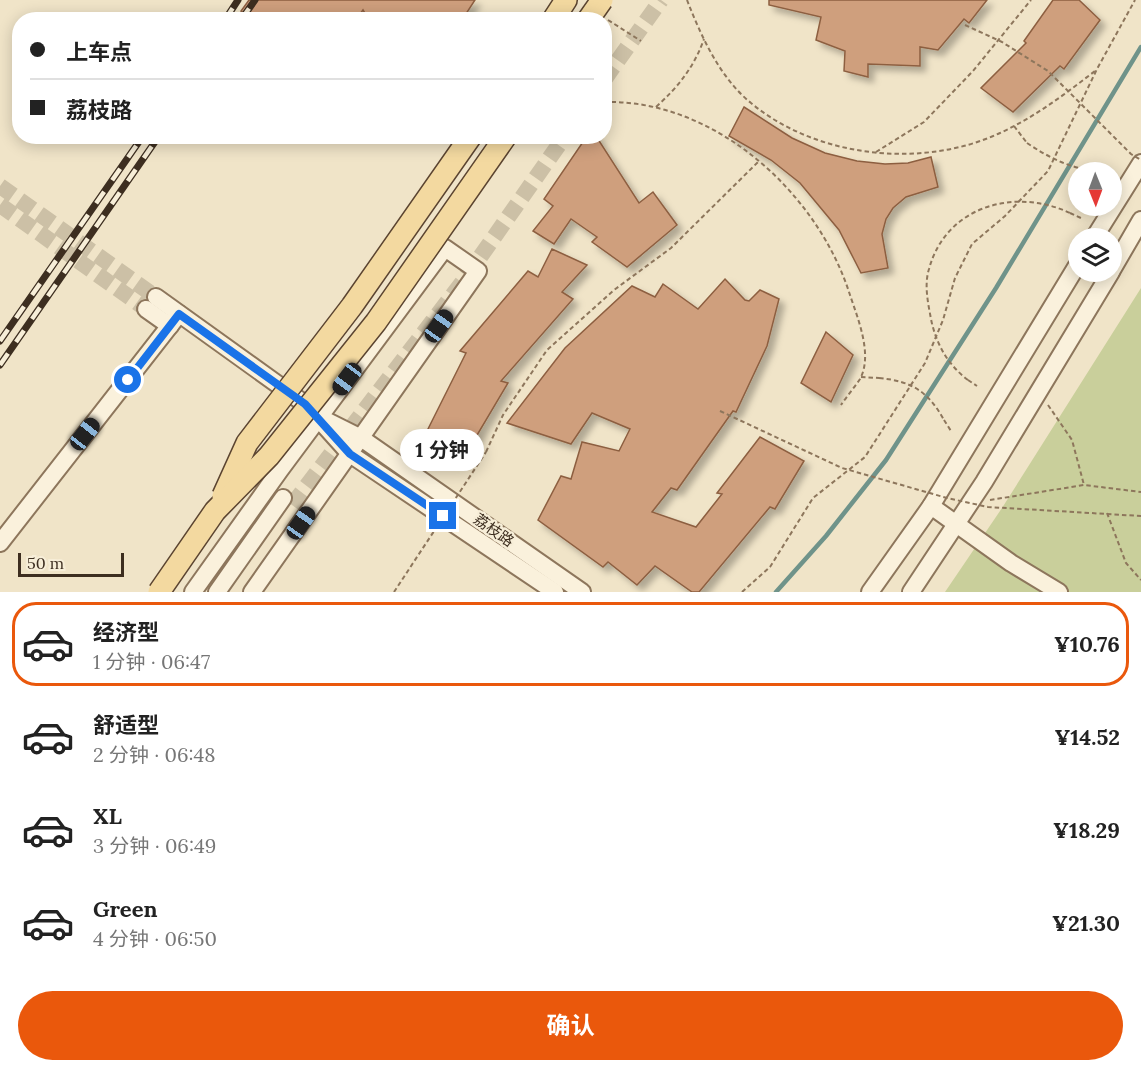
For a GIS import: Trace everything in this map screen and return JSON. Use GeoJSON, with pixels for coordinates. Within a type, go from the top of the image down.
{"type":"FeatureCollection","features":[{"type":"Feature","properties":{"kind":"main road"},"geometry":{"type":"LineString","coordinates":[[215,511],[247,443],[352,306],[465,144]]}},
{"type":"Feature","properties":{"kind":"main road"},"geometry":{"type":"LineString","coordinates":[[159,592],[215,511],[268,456],[376,322],[500,144]]}},
{"type":"Feature","properties":{"kind":"street"},"geometry":{"type":"LineString","coordinates":[[301,401],[367,317],[489,144]]}},
{"type":"Feature","properties":{"kind":"street"},"geometry":{"type":"LineString","coordinates":[[1100,228],[1141,162]]}},
{"type":"Feature","properties":{"kind":"street"},"geometry":{"type":"LineString","coordinates":[[1122,252],[1141,220]]}},
{"type":"Feature","properties":{"kind":"street"},"geometry":{"type":"LineString","coordinates":[[194,592],[319,417],[445,248],[478,271],[252,592]]}},
{"type":"Feature","properties":{"kind":"street"},"geometry":{"type":"LineString","coordinates":[[870,592],[931,506],[1068,280]]}},
{"type":"Feature","properties":{"kind":"street"},"geometry":{"type":"LineString","coordinates":[[911,592],[956,524],[1104,282]]}},
{"type":"Feature","properties":{"kind":"street"},"geometry":{"type":"LineString","coordinates":[[151,303],[301,401],[319,417]]}},
{"type":"Feature","properties":{"kind":"street"},"geometry":{"type":"LineString","coordinates":[[0,543],[175,320]]}},
{"type":"Feature","properties":{"kind":"street","name":"荔枝路"},"geometry":{"type":"LineString","coordinates":[[319,417],[361,438],[582,592]]}},
{"type":"Feature","properties":{"kind":"street","name":"荔枝路"},"geometry":{"type":"LineString","coordinates":[[319,417],[350,454],[555,592]]}},
{"type":"Feature","properties":{"kind":"street"},"geometry":{"type":"LineString","coordinates":[[217,592],[287,501],[230,592]]}},
{"type":"Feature","properties":{"kind":"street"},"geometry":{"type":"LineString","coordinates":[[931,506],[1011,563],[1059,592]]}},
{"type":"Feature","properties":{"kind":"path"},"geometry":{"type":"LineString","coordinates":[[687,0],[704,39],[729,79],[749,102],[774,120],[808,136],[848,148],[897,155],[946,150],[999,134],[1044,110],[1097,69]]}},
{"type":"Feature","properties":{"kind":"path"},"geometry":{"type":"LineString","coordinates":[[876,152],[924,122],[973,71],[1031,0]]}},
{"type":"Feature","properties":{"kind":"path"},"geometry":{"type":"LineString","coordinates":[[742,592],[770,567],[813,498],[865,457],[925,363],[943,320],[955,278],[972,244],[1005,216],[1048,171],[1097,69],[1136,0]]}},
{"type":"Feature","properties":{"kind":"path"},"geometry":{"type":"LineString","coordinates":[[965,25],[1002,42],[1048,71],[1141,162]]}},
{"type":"Feature","properties":{"kind":"path"},"geometry":{"type":"LineString","coordinates":[[656,107],[675,89],[695,63],[704,39]]}},
{"type":"Feature","properties":{"kind":"path"},"geometry":{"type":"LineString","coordinates":[[612,102],[630,101],[656,107],[711,129],[760,160],[805,207],[831,245],[865,342],[861,377],[841,405]]}},
{"type":"Feature","properties":{"kind":"path"},"geometry":{"type":"LineString","coordinates":[[1014,126],[1027,143],[1050,158],[1068,165]]}},
{"type":"Feature","properties":{"kind":"path"},"geometry":{"type":"LineString","coordinates":[[394,592],[486,452],[503,415],[547,350],[614,290],[671,248],[760,160]]}},
{"type":"Feature","properties":{"kind":"path"},"geometry":{"type":"LineString","coordinates":[[977,386],[956,371],[943,353],[933,331],[927,298],[928,270],[940,243],[965,216],[998,202],[1034,202],[1083,219]]}},
{"type":"Feature","properties":{"kind":"path"},"geometry":{"type":"LineString","coordinates":[[861,377],[895,379],[918,387],[951,431]]}},
{"type":"Feature","properties":{"kind":"path"},"geometry":{"type":"LineString","coordinates":[[1047,403],[1072,440],[1084,485]]}},
{"type":"Feature","properties":{"kind":"path"},"geometry":{"type":"LineString","coordinates":[[720,411],[842,468],[947,498],[988,507],[1141,516]]}},
{"type":"Feature","properties":{"kind":"path"},"geometry":{"type":"LineString","coordinates":[[988,501],[1084,485],[1141,492]]}},
{"type":"Feature","properties":{"kind":"path"},"geometry":{"type":"LineString","coordinates":[[1107,513],[1126,563],[1141,580]]}},
{"type":"Feature","properties":{"kind":"green space"},"geometry":{"type":"Polygon","coordinates":[[[1141,288],[1141,592],[945,592],[1002,508],[1141,288]]]}},
{"type":"Feature","properties":{"kind":"building"},"geometry":{"type":"Polygon","coordinates":[[[249,0],[475,0],[467,12],[241,11],[249,0]]]}},
{"type":"Feature","properties":{"kind":"building"},"geometry":{"type":"Polygon","coordinates":[[[769,0],[987,0],[969,23],[964,19],[938,50],[920,47],[920,66],[868,64],[868,77],[844,71],[845,51],[816,40],[821,17],[769,5],[769,0]]]}},
{"type":"Feature","properties":{"kind":"building"},"geometry":{"type":"Polygon","coordinates":[[[1053,0],[1079,0],[1100,20],[1064,69],[1060,66],[1013,112],[981,88],[1026,43],[1024,41],[1053,0]]]}},
{"type":"Feature","properties":{"kind":"building"},"geometry":{"type":"Polygon","coordinates":[[[744,107],[792,138],[825,153],[857,161],[885,164],[908,163],[931,157],[938,187],[906,197],[893,208],[886,219],[882,234],[888,268],[861,273],[839,230],[800,183],[771,160],[729,136],[744,107]]]}},
{"type":"Feature","properties":{"kind":"building"},"geometry":{"type":"Polygon","coordinates":[[[582,144],[601,144],[639,203],[653,192],[677,225],[627,267],[592,242],[597,237],[571,219],[554,244],[533,231],[553,206],[544,199],[582,144]]]}},
{"type":"Feature","properties":{"kind":"building"},"geometry":{"type":"Polygon","coordinates":[[[552,249],[587,265],[562,292],[573,299],[501,381],[508,383],[470,447],[426,433],[466,353],[460,351],[528,271],[538,277],[552,249]]]}},
{"type":"Feature","properties":{"kind":"building"},"geometry":{"type":"Polygon","coordinates":[[[725,279],[745,300],[749,301],[760,290],[779,299],[767,346],[736,412],[733,411],[677,490],[671,488],[652,512],[696,527],[722,494],[717,493],[760,437],[804,461],[775,509],[770,507],[699,592],[692,592],[655,566],[637,585],[608,562],[603,567],[538,520],[561,476],[571,479],[582,442],[619,451],[630,429],[592,413],[571,444],[507,423],[565,348],[632,286],[655,297],[663,284],[698,309],[725,279]]]}},
{"type":"Feature","properties":{"kind":"building"},"geometry":{"type":"Polygon","coordinates":[[[826,332],[853,355],[831,402],[801,383],[826,332]]]}},
{"type":"Feature","properties":{"kind":"waterway"},"geometry":{"type":"LineString","coordinates":[[776,592],[826,536],[886,460],[996,288],[1141,47]]}},
{"type":"Feature","properties":{"kind":"tunnel"},"geometry":{"type":"LineString","coordinates":[[612,69],[661,0]]}},
{"type":"Feature","properties":{"kind":"tunnel"},"geometry":{"type":"LineString","coordinates":[[292,505],[464,280],[559,144]]}},
{"type":"Feature","properties":{"kind":"tunnel"},"geometry":{"type":"LineString","coordinates":[[0,186],[156,297]]}},
{"type":"Feature","properties":{"kind":"tunnel"},"geometry":{"type":"LineString","coordinates":[[0,205],[146,309]]}},
{"type":"Feature","properties":{"kind":"railway"},"geometry":{"type":"LineString","coordinates":[[230,12],[238,0]]}},
{"type":"Feature","properties":{"kind":"railway"},"geometry":{"type":"LineString","coordinates":[[247,12],[255,0]]}},
{"type":"Feature","properties":{"kind":"railway"},"geometry":{"type":"LineString","coordinates":[[0,341],[137,144]]}},
{"type":"Feature","properties":{"kind":"railway"},"geometry":{"type":"LineString","coordinates":[[0,365],[153,144]]}},
{"type":"Feature","properties":{"kind":"route"},"geometry":{"type":"LineString","coordinates":[[128,380],[179,314],[305,404],[350,454],[443,516]]}}]}
